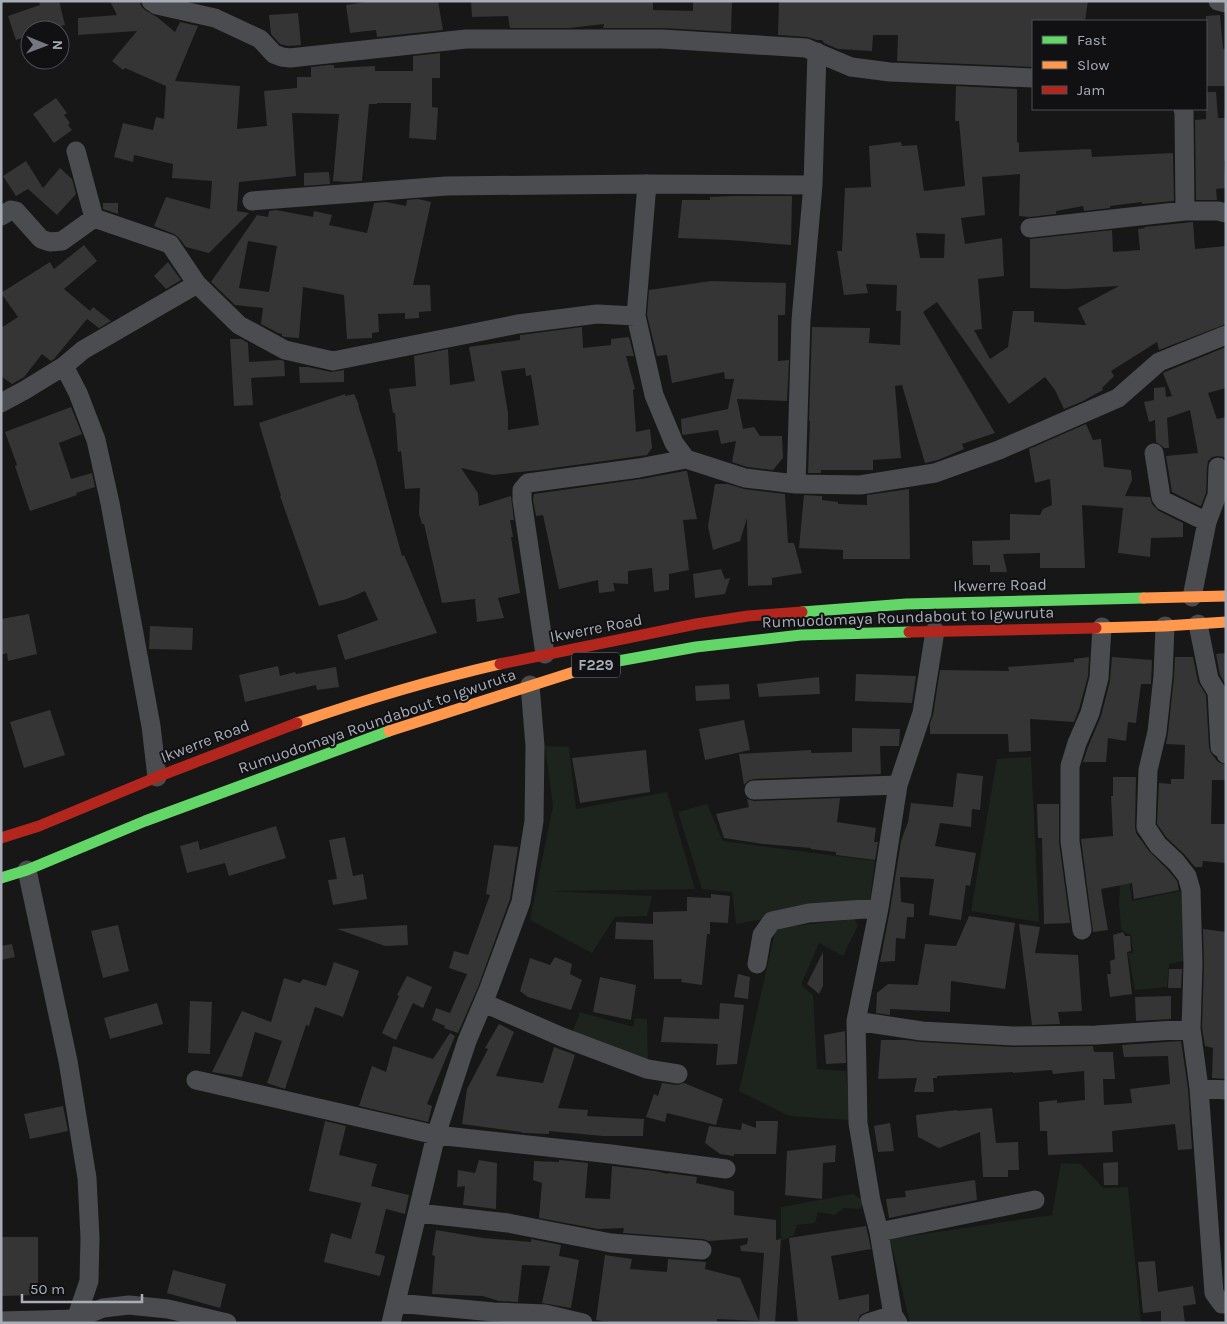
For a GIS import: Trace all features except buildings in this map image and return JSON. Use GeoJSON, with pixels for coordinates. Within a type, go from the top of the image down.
{"type":"FeatureCollection","features":[{"type":"Feature","properties":{"kind":"main road","name":"Ikwerre Road"},"geometry":{"type":"LineString","coordinates":[[1,838],[39,826],[157,777],[300,728],[358,702],[447,676],[545,654],[696,624],[748,616],[906,604],[1226,596]]}},
{"type":"Feature","properties":{"kind":"main road","name":"Rumuodomaya Roundabout to Igwuruta"},"geometry":{"type":"LineString","coordinates":[[1,878],[27,870],[314,753],[596,665],[696,647],[801,636],[852,633],[1165,626],[1226,622]]}},
{"type":"Feature","properties":{"kind":"street"},"geometry":{"type":"LineString","coordinates":[[151,1],[157,5],[215,18],[260,39],[274,54],[290,58],[466,39],[662,39],[806,48],[851,67],[890,72],[1032,78]]}},
{"type":"Feature","properties":{"kind":"street"},"geometry":{"type":"LineString","coordinates":[[1218,1],[1226,3]]}},
{"type":"Feature","properties":{"kind":"street"},"geometry":{"type":"LineString","coordinates":[[796,484],[801,320],[813,185],[817,52]]}},
{"type":"Feature","properties":{"kind":"street"},"geometry":{"type":"LineString","coordinates":[[1183,110],[1185,211]]}},
{"type":"Feature","properties":{"kind":"street"},"geometry":{"type":"LineString","coordinates":[[76,151],[94,218]]}},
{"type":"Feature","properties":{"kind":"street"},"geometry":{"type":"LineString","coordinates":[[647,184],[636,316],[654,395],[674,442],[686,459]]}},
{"type":"Feature","properties":{"kind":"street"},"geometry":{"type":"LineString","coordinates":[[252,202],[446,186],[813,185]]}},
{"type":"Feature","properties":{"kind":"street"},"geometry":{"type":"LineString","coordinates":[[1,216],[11,210],[16,211],[41,240],[50,242],[62,241],[94,218]]}},
{"type":"Feature","properties":{"kind":"street"},"geometry":{"type":"LineString","coordinates":[[1030,228],[1185,211],[1218,211],[1226,213]]}},
{"type":"Feature","properties":{"kind":"street"},"geometry":{"type":"LineString","coordinates":[[94,218],[170,244],[197,284],[239,325],[285,350],[333,361],[518,324],[597,314],[636,316]]}},
{"type":"Feature","properties":{"kind":"street"},"geometry":{"type":"LineString","coordinates":[[1,403],[64,366],[83,350],[197,284]]}},
{"type":"Feature","properties":{"kind":"street"},"geometry":{"type":"LineString","coordinates":[[545,654],[522,500],[522,490],[528,483],[639,468],[686,459],[745,478],[796,484],[860,485],[935,473],[999,450],[1118,398],[1159,362],[1226,335]]}},
{"type":"Feature","properties":{"kind":"street"},"geometry":{"type":"LineString","coordinates":[[64,366],[78,393],[96,440],[151,726],[157,777]]}},
{"type":"Feature","properties":{"kind":"street"},"geometry":{"type":"LineString","coordinates":[[1154,453],[1161,497],[1164,501],[1207,522]]}},
{"type":"Feature","properties":{"kind":"street"},"geometry":{"type":"LineString","coordinates":[[1192,597],[1207,522],[1217,495],[1218,467]]}},
{"type":"Feature","properties":{"kind":"street"},"geometry":{"type":"LineString","coordinates":[[1198,624],[1209,680],[1217,692],[1220,747],[1225,750],[1226,754]]}},
{"type":"Feature","properties":{"kind":"street"},"geometry":{"type":"LineString","coordinates":[[1165,626],[1163,676],[1157,732],[1148,770],[1146,827],[1158,845],[1176,862],[1187,876],[1191,890],[1193,954],[1191,1029],[1199,1088],[1214,1293],[1222,1304],[1226,1304]]}},
{"type":"Feature","properties":{"kind":"street"},"geometry":{"type":"LineString","coordinates":[[1082,930],[1070,841],[1070,766],[1077,743],[1090,713],[1099,678],[1102,627]]}},
{"type":"Feature","properties":{"kind":"street"},"geometry":{"type":"LineString","coordinates":[[868,1323],[895,1319],[880,1232],[871,1201],[858,1124],[856,1021],[878,908],[898,786],[922,713],[935,631]]}},
{"type":"Feature","properties":{"kind":"street"},"geometry":{"type":"LineString","coordinates":[[391,1323],[436,1135],[467,1041],[484,1003],[521,902],[534,821],[535,746],[530,685]]}},
{"type":"Feature","properties":{"kind":"street"},"geometry":{"type":"LineString","coordinates":[[754,790],[898,786]]}},
{"type":"Feature","properties":{"kind":"street"},"geometry":{"type":"LineString","coordinates":[[27,870],[68,1061],[87,1178],[90,1281],[76,1321]]}},
{"type":"Feature","properties":{"kind":"street"},"geometry":{"type":"LineString","coordinates":[[758,964],[762,935],[772,921],[809,913],[878,908]]}},
{"type":"Feature","properties":{"kind":"street"},"geometry":{"type":"LineString","coordinates":[[484,1003],[562,1037],[647,1069],[678,1074]]}},
{"type":"Feature","properties":{"kind":"street"},"geometry":{"type":"LineString","coordinates":[[856,1021],[922,1031],[1013,1036],[1096,1035],[1191,1029]]}},
{"type":"Feature","properties":{"kind":"street"},"geometry":{"type":"LineString","coordinates":[[196,1080],[436,1135],[611,1154],[726,1169]]}},
{"type":"Feature","properties":{"kind":"street"},"geometry":{"type":"LineString","coordinates":[[1199,1088],[1226,1090]]}},
{"type":"Feature","properties":{"kind":"street"},"geometry":{"type":"LineString","coordinates":[[880,1232],[1035,1200]]}},
{"type":"Feature","properties":{"kind":"street"},"geometry":{"type":"LineString","coordinates":[[418,1213],[508,1224],[611,1242],[702,1250]]}},
{"type":"Feature","properties":{"kind":"street"},"geometry":{"type":"LineString","coordinates":[[396,1304],[494,1312],[583,1323]]}},
{"type":"Feature","properties":{"kind":"street"},"geometry":{"type":"LineString","coordinates":[[1,1321],[76,1321],[103,1308],[129,1306],[168,1309],[227,1323]]}},
{"type":"Feature","properties":{"kind":"shaded area"},"geometry":{"type":"Polygon","coordinates":[[[545,746],[569,747],[576,809],[667,792],[695,889],[550,891],[652,896],[647,916],[615,917],[592,953],[530,920],[553,806],[545,746]]]}},
{"type":"Feature","properties":{"kind":"shaded area"},"geometry":{"type":"Polygon","coordinates":[[[1031,757],[1039,922],[971,911],[997,759],[1031,757]]]}},
{"type":"Feature","properties":{"kind":"shaded area"},"geometry":{"type":"Polygon","coordinates":[[[707,804],[723,841],[875,861],[870,900],[736,924],[732,892],[702,889],[678,812],[707,804]]]}},
{"type":"Feature","properties":{"kind":"shaded area"},"geometry":{"type":"Polygon","coordinates":[[[1121,878],[1129,878],[1132,901],[1184,890],[1184,961],[1169,964],[1167,987],[1135,990],[1128,953],[1133,953],[1131,934],[1121,929],[1119,902],[1121,878]]]}},
{"type":"Feature","properties":{"kind":"shaded area"},"geometry":{"type":"Polygon","coordinates":[[[854,919],[858,925],[843,956],[819,943],[801,985],[813,995],[817,1069],[846,1071],[850,1120],[789,1116],[739,1091],[776,928],[854,919]]]}},
{"type":"Feature","properties":{"kind":"shaded area"},"geometry":{"type":"Polygon","coordinates":[[[580,1012],[633,1027],[635,1018],[647,1019],[648,1064],[571,1036],[580,1012]]]}},
{"type":"Feature","properties":{"kind":"shaded area"},"geometry":{"type":"Polygon","coordinates":[[[1061,1163],[1081,1164],[1103,1188],[1128,1187],[1141,1323],[910,1323],[890,1239],[1052,1215],[1061,1163]]]}},
{"type":"Feature","properties":{"kind":"shaded area"},"geometry":{"type":"Polygon","coordinates":[[[853,1194],[866,1202],[860,1209],[844,1208],[834,1215],[818,1212],[815,1223],[797,1225],[794,1235],[781,1241],[781,1207],[853,1194]]]}},
{"type":"Feature","properties":{"kind":"traffic: fast"},"geometry":{"type":"LineString","coordinates":[[802,612],[906,604],[1144,598]]}},
{"type":"Feature","properties":{"kind":"traffic: fast"},"geometry":{"type":"LineString","coordinates":[[577,671],[596,665],[696,647],[801,635],[909,632]]}},
{"type":"Feature","properties":{"kind":"traffic: fast"},"geometry":{"type":"LineString","coordinates":[[1,878],[27,870],[145,821],[389,731]]}},
{"type":"Feature","properties":{"kind":"traffic: slow"},"geometry":{"type":"LineString","coordinates":[[1144,598],[1226,596]]}},
{"type":"Feature","properties":{"kind":"traffic: slow"},"geometry":{"type":"LineString","coordinates":[[1096,628],[1226,622]]}},
{"type":"Feature","properties":{"kind":"traffic: slow"},"geometry":{"type":"LineString","coordinates":[[297,723],[398,691],[500,664]]}},
{"type":"Feature","properties":{"kind":"traffic: slow"},"geometry":{"type":"LineString","coordinates":[[389,731],[577,671]]}},
{"type":"Feature","properties":{"kind":"traffic: jam"},"geometry":{"type":"LineString","coordinates":[[500,664],[696,624],[748,616],[802,612]]}},
{"type":"Feature","properties":{"kind":"traffic: jam"},"geometry":{"type":"LineString","coordinates":[[909,632],[1096,628]]}},
{"type":"Feature","properties":{"kind":"traffic: jam"},"geometry":{"type":"LineString","coordinates":[[1,838],[39,826],[157,777],[297,723]]}}]}
